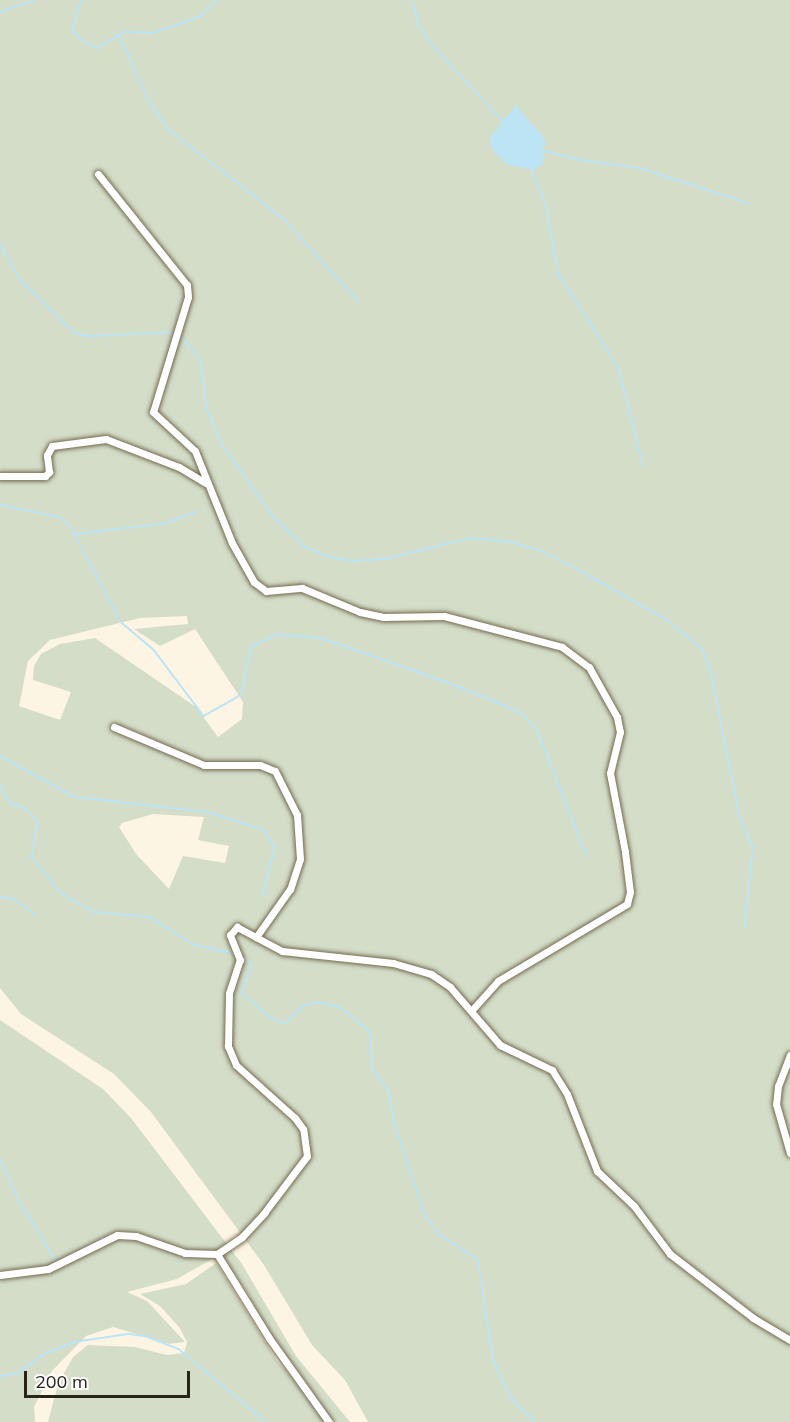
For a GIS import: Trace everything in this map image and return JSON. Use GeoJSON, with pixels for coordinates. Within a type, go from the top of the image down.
{"type":"FeatureCollection","features":[{"type":"Feature","properties":{"kind":"street"},"geometry":{"type":"LineString","coordinates":[[98,174],[187,285],[188,297],[152,407],[163,425],[195,451],[206,483],[241,562],[261,589],[274,592],[302,588],[360,612],[383,617],[444,616],[562,647],[589,667],[617,717],[620,732],[610,774],[625,852],[630,892],[627,904],[498,981],[472,1009]]}},
{"type":"Feature","properties":{"kind":"street"},"geometry":{"type":"LineString","coordinates":[[0,476],[45,476],[52,446],[106,439],[179,466],[206,483]]}},
{"type":"Feature","properties":{"kind":"street"},"geometry":{"type":"LineString","coordinates":[[114,727],[204,765],[260,765],[275,771],[297,815],[300,859],[290,889],[256,937]]}},
{"type":"Feature","properties":{"kind":"street"},"geometry":{"type":"LineString","coordinates":[[0,1275],[48,1269],[117,1235],[136,1236],[185,1253],[217,1254],[242,1237],[264,1213],[307,1156],[303,1130],[295,1118],[236,1065],[228,1046],[229,993],[240,960],[230,931],[237,927],[282,951],[348,956],[422,970],[450,987],[472,1009],[484,1030],[500,1045],[552,1070],[567,1094],[597,1171],[634,1206],[669,1254],[753,1318],[790,1340]]}},
{"type":"Feature","properties":{"kind":"street"},"geometry":{"type":"LineString","coordinates":[[790,1054],[778,1086],[776,1104],[790,1153]]}},
{"type":"Feature","properties":{"kind":"street"},"geometry":{"type":"LineString","coordinates":[[217,1254],[269,1338],[329,1422]]}},
{"type":"Feature","properties":{"kind":"green space"},"geometry":{"type":"Polygon","coordinates":[[[0,0],[790,0],[790,1422],[368,1422],[345,1380],[312,1345],[264,1265],[151,1112],[114,1074],[21,1014],[0,988],[0,0]],[[187,616],[140,618],[50,640],[28,661],[19,706],[60,720],[71,692],[33,680],[34,666],[41,654],[60,644],[95,638],[196,707],[218,737],[242,719],[243,702],[195,629],[160,646],[134,629],[188,624],[187,616]],[[153,814],[122,823],[119,827],[136,854],[169,889],[183,856],[225,863],[229,846],[198,840],[204,817],[153,814]]]}},
{"type":"Feature","properties":{"kind":"green space"},"geometry":{"type":"Polygon","coordinates":[[[0,1020],[103,1089],[131,1118],[242,1264],[296,1356],[350,1422],[332,1422],[313,1393],[282,1361],[248,1294],[221,1254],[177,1279],[127,1292],[147,1301],[185,1342],[169,1344],[113,1327],[86,1336],[52,1371],[34,1407],[35,1422],[0,1422],[0,1020]]]}},
{"type":"Feature","properties":{"kind":"green space"},"geometry":{"type":"Polygon","coordinates":[[[216,1263],[277,1361],[302,1386],[327,1422],[48,1422],[58,1384],[73,1357],[88,1345],[135,1347],[167,1355],[184,1353],[187,1342],[179,1327],[160,1306],[140,1294],[186,1284],[216,1263]]]}},
{"type":"Feature","properties":{"kind":"water"},"geometry":{"type":"Polygon","coordinates":[[[516,105],[545,139],[543,164],[533,170],[508,165],[493,151],[489,139],[516,105]]]}},
{"type":"Feature","properties":{"kind":"waterway"},"geometry":{"type":"LineString","coordinates":[[0,12],[34,0]]}},
{"type":"Feature","properties":{"kind":"waterway"},"geometry":{"type":"LineString","coordinates":[[82,0],[72,30],[83,41],[97,48],[125,32],[154,33],[199,17],[217,0]]}},
{"type":"Feature","properties":{"kind":"waterway"},"geometry":{"type":"LineString","coordinates":[[413,0],[418,23],[430,43],[504,122]]}},
{"type":"Feature","properties":{"kind":"waterway"},"geometry":{"type":"LineString","coordinates":[[119,35],[149,100],[168,129],[284,219],[359,302]]}},
{"type":"Feature","properties":{"kind":"waterway"},"geometry":{"type":"LineString","coordinates":[[544,151],[580,160],[640,168],[748,203]]}},
{"type":"Feature","properties":{"kind":"waterway"},"geometry":{"type":"LineString","coordinates":[[532,170],[546,204],[559,275],[619,368],[643,465]]}},
{"type":"Feature","properties":{"kind":"waterway"},"geometry":{"type":"LineString","coordinates":[[0,244],[18,277],[75,333],[87,336],[173,332]]}},
{"type":"Feature","properties":{"kind":"waterway"},"geometry":{"type":"LineString","coordinates":[[180,335],[201,360],[207,409],[223,446],[274,517],[304,546],[330,557],[356,561],[389,558],[471,538],[511,542],[539,550],[583,572],[665,619],[701,647],[710,667],[740,816],[753,848],[745,928]]}},
{"type":"Feature","properties":{"kind":"waterway"},"geometry":{"type":"LineString","coordinates":[[0,505],[59,517],[69,524],[121,622],[154,650],[204,716],[241,695],[251,647],[276,635],[314,637],[336,643],[460,687],[521,713],[535,727],[587,856]]}},
{"type":"Feature","properties":{"kind":"waterway"},"geometry":{"type":"LineString","coordinates":[[75,534],[167,523],[196,512]]}},
{"type":"Feature","properties":{"kind":"waterway"},"geometry":{"type":"LineString","coordinates":[[0,756],[75,797],[208,812],[264,830],[275,847],[263,896]]}},
{"type":"Feature","properties":{"kind":"waterway"},"geometry":{"type":"LineString","coordinates":[[0,785],[11,804],[25,808],[38,822],[32,857],[61,893],[94,912],[150,917],[192,944],[235,954]]}},
{"type":"Feature","properties":{"kind":"waterway"},"geometry":{"type":"LineString","coordinates":[[0,897],[14,899],[36,915]]}},
{"type":"Feature","properties":{"kind":"waterway"},"geometry":{"type":"LineString","coordinates":[[242,956],[252,965],[242,993],[268,1016],[285,1024],[303,1006],[316,1002],[340,1007],[371,1032],[372,1068],[390,1094],[394,1121],[425,1214],[438,1234],[478,1259],[494,1361],[511,1398],[535,1422]]}},
{"type":"Feature","properties":{"kind":"waterway"},"geometry":{"type":"LineString","coordinates":[[0,1159],[20,1202],[55,1259]]}},
{"type":"Feature","properties":{"kind":"waterway"},"geometry":{"type":"LineString","coordinates":[[0,1376],[18,1373],[46,1353],[74,1342],[129,1334],[145,1336],[179,1349],[266,1422]]}}]}
